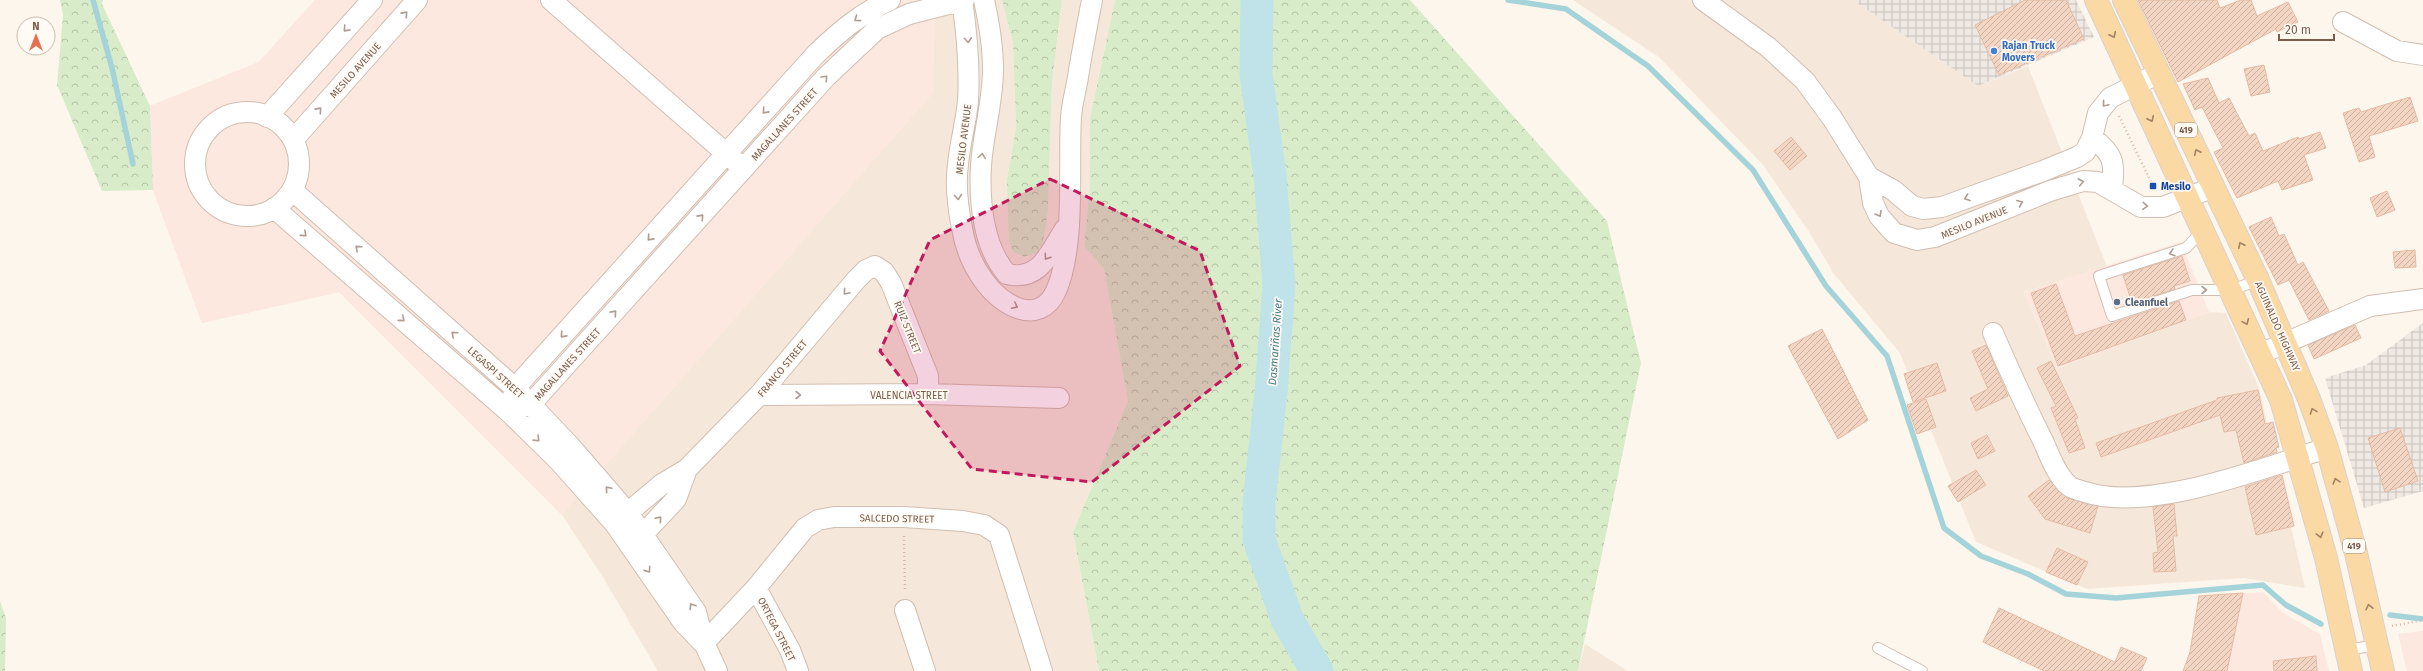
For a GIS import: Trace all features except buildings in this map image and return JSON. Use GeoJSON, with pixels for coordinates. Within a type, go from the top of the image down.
{"type":"FeatureCollection","features":[{"type":"Feature","properties":{"kind":"main road","name":"419"},"geometry":{"type":"LineString","coordinates":[[2096,0],[2187,198],[2232,290],[2281,400],[2326,558],[2351,671]]}},
{"type":"Feature","properties":{"kind":"main road","name":"AGUINALDO HIGHWAY"},"geometry":{"type":"LineString","coordinates":[[2124,0],[2258,280],[2286,344],[2326,448],[2356,553],[2383,671]]}},
{"type":"Feature","properties":{"kind":"street"},"geometry":{"type":"LineString","coordinates":[[267,117],[372,0]]}},
{"type":"Feature","properties":{"kind":"street","name":"MESILO AVENUE"},"geometry":{"type":"LineString","coordinates":[[292,140],[417,0]]}},
{"type":"Feature","properties":{"kind":"street"},"geometry":{"type":"LineString","coordinates":[[551,0],[744,169]]}},
{"type":"Feature","properties":{"kind":"street"},"geometry":{"type":"LineString","coordinates":[[509,412],[515,388],[816,54],[841,30],[869,9],[890,0]]}},
{"type":"Feature","properties":{"kind":"street","name":"MESILO AVENUE"},"geometry":{"type":"LineString","coordinates":[[963,0],[968,38],[969,69],[968,102],[957,166],[958,196],[962,230],[970,257],[984,281],[999,297],[1017,308],[1037,311],[1049,303],[1056,290],[1062,266],[1068,224],[1071,115],[1092,0]]}},
{"type":"Feature","properties":{"kind":"street","name":"MAGALLANES STREET"},"geometry":{"type":"LineString","coordinates":[[509,412],[531,404],[826,77],[877,28],[909,14],[963,0]]}},
{"type":"Feature","properties":{"kind":"street"},"geometry":{"type":"LineString","coordinates":[[984,0],[992,35],[993,70],[991,105],[981,166],[981,193],[992,250],[1007,274],[1017,276],[1028,275],[1037,270],[1043,263],[1068,224]]}},
{"type":"Feature","properties":{"kind":"street","name":"MESILO AVENUE"},"geometry":{"type":"LineString","coordinates":[[1703,0],[1768,47],[1805,81],[1832,118],[1869,177],[1873,203],[1879,216],[1894,234],[1917,240],[1935,237],[2050,191],[2084,181],[2098,182],[2141,207],[2163,206],[2214,187]]}},
{"type":"Feature","properties":{"kind":"street"},"geometry":{"type":"LineString","coordinates":[[2343,22],[2397,51],[2423,55]]}},
{"type":"Feature","properties":{"kind":"street","name":"MESILO AVENUE"},"geometry":{"type":"LineString","coordinates":[[1869,177],[1893,190],[1912,206],[1923,209],[1942,207],[2043,171],[2077,157],[2085,152],[2092,138],[2098,112],[2110,98],[2135,83],[2159,73]]}},
{"type":"Feature","properties":{"kind":"street"},"geometry":{"type":"LineString","coordinates":[[251,113],[267,117],[286,130],[292,140],[298,152],[299,165],[292,190],[274,208],[259,215],[243,216],[227,212],[213,204],[203,191],[196,176],[195,160],[207,131],[220,120],[235,114],[251,113]]}},
{"type":"Feature","properties":{"kind":"street"},"geometry":{"type":"LineString","coordinates":[[2092,138],[2103,146],[2112,156],[2114,173],[2112,189]]}},
{"type":"Feature","properties":{"kind":"street"},"geometry":{"type":"LineString","coordinates":[[2043,171],[2050,191]]}},
{"type":"Feature","properties":{"kind":"street","name":"LEGASPI STREET"},"geometry":{"type":"LineString","coordinates":[[292,190],[515,388],[531,404],[622,518],[638,541],[696,612],[704,643],[717,671]]}},
{"type":"Feature","properties":{"kind":"street","name":"LEGASPI STREET"},"geometry":{"type":"LineString","coordinates":[[274,208],[509,412],[559,461],[622,518]]}},
{"type":"Feature","properties":{"kind":"street","name":"RUIZ STREET"},"geometry":{"type":"LineString","coordinates":[[875,266],[884,272],[891,283],[928,376],[928,394]]}},
{"type":"Feature","properties":{"kind":"street","name":"FRANCO STREET"},"geometry":{"type":"LineString","coordinates":[[622,518],[662,484],[687,469],[759,395],[856,280],[866,270],[875,266]]}},
{"type":"Feature","properties":{"kind":"street"},"geometry":{"type":"LineString","coordinates":[[2260,354],[2286,344],[2370,306],[2423,299]]}},
{"type":"Feature","properties":{"kind":"street"},"geometry":{"type":"LineString","coordinates":[[1993,333],[2026,407],[2056,467],[2068,486],[2092,494],[2123,498],[2181,490],[2226,480],[2326,448]]}},
{"type":"Feature","properties":{"kind":"street","name":"VALENCIA STREET"},"geometry":{"type":"LineString","coordinates":[[759,395],[928,394],[1059,398]]}},
{"type":"Feature","properties":{"kind":"street","name":"FRANCO STREET"},"geometry":{"type":"LineString","coordinates":[[638,541],[676,499],[687,469]]}},
{"type":"Feature","properties":{"kind":"street","name":"SALCEDO STREET"},"geometry":{"type":"LineString","coordinates":[[704,643],[756,588],[805,528],[818,520],[834,517],[904,517],[963,521],[984,525],[1000,534],[1042,671]]}},
{"type":"Feature","properties":{"kind":"street","name":"ORTEGA STREET"},"geometry":{"type":"LineString","coordinates":[[756,588],[790,650],[798,671]]}},
{"type":"Feature","properties":{"kind":"street"},"geometry":{"type":"LineString","coordinates":[[906,610],[925,671]]}},
{"type":"Feature","properties":{"kind":"lane"},"geometry":{"type":"LineString","coordinates":[[2203,230],[2186,248],[2099,276],[2112,316],[2192,290],[2232,290],[2258,280]]}},
{"type":"Feature","properties":{"kind":"lane"},"geometry":{"type":"LineString","coordinates":[[2346,650],[2378,645]]}},
{"type":"Feature","properties":{"kind":"lane"},"geometry":{"type":"LineString","coordinates":[[1878,648],[1922,671]]}},
{"type":"Feature","properties":{"kind":"path"},"geometry":{"type":"LineString","coordinates":[[2117,112],[2153,186]]}},
{"type":"Feature","properties":{"kind":"path"},"geometry":{"type":"LineString","coordinates":[[904,517],[906,610]]}},
{"type":"Feature","properties":{"kind":"path"},"geometry":{"type":"LineString","coordinates":[[2390,626],[2423,620]]}},
{"type":"Feature","properties":{"kind":"highlighted area"},"geometry":{"type":"Polygon","coordinates":[[[1050,179],[1200,251],[1240,366],[1092,482],[972,469],[880,351],[930,240],[1050,179]]]}},
{"type":"Feature","properties":{"kind":"shaded area"},"geometry":{"type":"Polygon","coordinates":[[[315,0],[1002,0],[1013,43],[1016,128],[1007,179],[1048,210],[1052,82],[1062,0],[1115,0],[1090,118],[1090,185],[1084,246],[1104,269],[1128,401],[1073,532],[1099,671],[658,671],[604,579],[562,515],[339,292],[202,323],[153,190],[150,106],[259,62],[315,0]]]}},
{"type":"Feature","properties":{"kind":"shaded area"},"geometry":{"type":"Polygon","coordinates":[[[315,0],[931,0],[935,22],[933,93],[562,515],[339,292],[202,323],[153,190],[150,106],[259,62],[315,0]]]}},
{"type":"Feature","properties":{"kind":"shaded area"},"geometry":{"type":"Polygon","coordinates":[[[1573,0],[1853,0],[1978,86],[2028,66],[2107,267],[2024,292],[2057,368],[2209,312],[2226,313],[2259,388],[2305,588],[2243,578],[2087,589],[1976,542],[1900,353],[1834,274],[1808,230],[1763,165],[1659,57],[1573,0]]]}},
{"type":"Feature","properties":{"kind":"shaded area","name":"Rajan Truck Movers"},"geometry":{"type":"Polygon","coordinates":[[[1853,0],[2076,0],[2094,37],[1978,86],[1853,0]]]}},
{"type":"Feature","properties":{"kind":"shaded area","name":"Cleanfuel"},"geometry":{"type":"Polygon","coordinates":[[[2181,242],[2209,312],[2057,369],[2024,292],[2181,242]]]}},
{"type":"Feature","properties":{"kind":"shaded area"},"geometry":{"type":"Polygon","coordinates":[[[2423,323],[2423,491],[2364,508],[2325,378],[2366,365],[2423,323]]]}},
{"type":"Feature","properties":{"kind":"shaded area"},"geometry":{"type":"Polygon","coordinates":[[[2263,592],[2283,613],[2320,634],[2329,671],[2183,671],[2190,652],[2199,596],[2263,592]]]}},
{"type":"Feature","properties":{"kind":"shaded area"},"geometry":{"type":"Polygon","coordinates":[[[2423,631],[2423,671],[2407,671],[2398,634],[2423,631]]]}},
{"type":"Feature","properties":{"kind":"shaded area"},"geometry":{"type":"Polygon","coordinates":[[[1585,644],[1628,671],[1578,671],[1585,644]]]}},
{"type":"Feature","properties":{"kind":"green space"},"geometry":{"type":"Polygon","coordinates":[[[60,0],[103,0],[102,4],[150,106],[153,190],[102,191],[57,85],[63,15],[60,0]]]}},
{"type":"Feature","properties":{"kind":"green space"},"geometry":{"type":"Polygon","coordinates":[[[1002,0],[1062,0],[1052,82],[1048,210],[1043,243],[1036,253],[1024,257],[1013,252],[1009,240],[1007,179],[1016,128],[1013,43],[1002,0]]]}},
{"type":"Feature","properties":{"kind":"green space"},"geometry":{"type":"Polygon","coordinates":[[[1115,0],[1410,0],[1607,221],[1641,363],[1578,671],[1099,671],[1073,532],[1128,401],[1104,269],[1084,246],[1090,185],[1090,118],[1115,0]]]}},
{"type":"Feature","properties":{"kind":"green space"},"geometry":{"type":"Polygon","coordinates":[[[0,601],[6,618],[5,671],[0,671],[0,601]]]}},
{"type":"Feature","properties":{"kind":"waterway"},"geometry":{"type":"LineString","coordinates":[[93,0],[112,68],[133,164]]}},
{"type":"Feature","properties":{"kind":"waterway","name":"Dasmariñas River"},"geometry":{"type":"LineString","coordinates":[[1257,0],[1256,74],[1270,176],[1279,284],[1271,392],[1259,503],[1259,539],[1287,619],[1317,671]]}},
{"type":"Feature","properties":{"kind":"waterway"},"geometry":{"type":"LineString","coordinates":[[1508,0],[1566,9],[1648,66],[1753,170],[1826,286],[1887,356],[1944,528],[1981,556],[2028,574],[2066,594],[2116,598],[2263,585],[2286,605],[2321,624]]}},
{"type":"Feature","properties":{"kind":"waterway"},"geometry":{"type":"LineString","coordinates":[[2390,615],[2423,619]]}},
{"type":"Feature","properties":{"kind":"place","name":"Rajan Truck Movers"},"geometry":{"type":"Point","coordinates":[1994,51]}},
{"type":"Feature","properties":{"kind":"place","name":"Mesilo"},"geometry":{"type":"Point","coordinates":[2153,186]}},
{"type":"Feature","properties":{"kind":"place","name":"Cleanfuel"},"geometry":{"type":"Point","coordinates":[2117,302]}}]}
